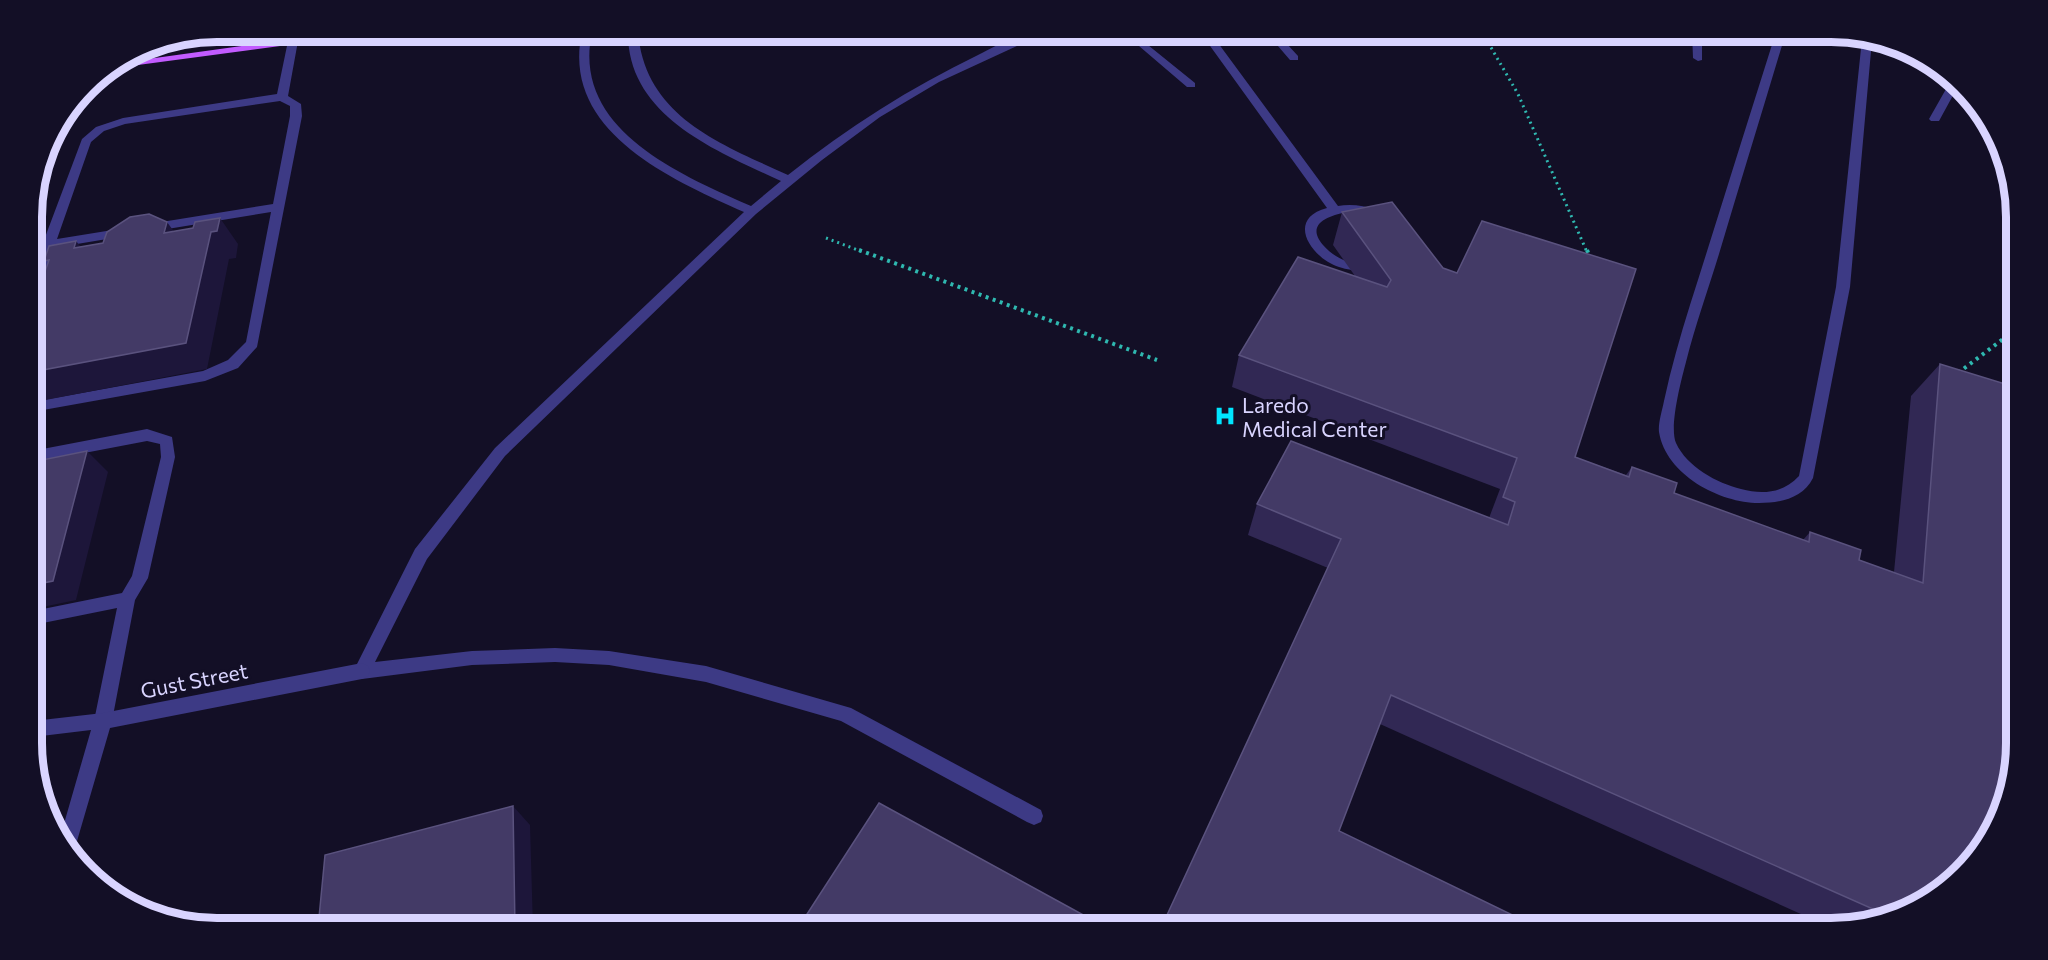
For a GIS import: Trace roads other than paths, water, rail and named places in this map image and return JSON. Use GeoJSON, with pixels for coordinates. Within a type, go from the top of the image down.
{"type":"FeatureCollection","features":[{"type":"Feature","properties":{"kind":"main road"},"geometry":{"type":"LineString","coordinates":[[133,64],[286,42]]}},
{"type":"Feature","properties":{"kind":"street"},"geometry":{"type":"LineString","coordinates":[[282,97],[293,42]]}},
{"type":"Feature","properties":{"kind":"street"},"geometry":{"type":"LineString","coordinates":[[586,42],[583,63],[588,80],[600,109],[616,131],[645,155],[687,181],[752,211]]}},
{"type":"Feature","properties":{"kind":"street"},"geometry":{"type":"LineString","coordinates":[[634,42],[635,56],[643,78],[660,101],[682,124],[714,144],[789,180]]}},
{"type":"Feature","properties":{"kind":"street"},"geometry":{"type":"LineString","coordinates":[[362,671],[421,554],[500,452],[752,211],[789,180],[876,115],[935,80],[1016,42]]}},
{"type":"Feature","properties":{"kind":"street"},"geometry":{"type":"LineString","coordinates":[[1212,42],[1334,209]]}},
{"type":"Feature","properties":{"kind":"street"},"geometry":{"type":"LineString","coordinates":[[1280,42],[1294,58]]}},
{"type":"Feature","properties":{"kind":"street"},"geometry":{"type":"LineString","coordinates":[[1697,42],[1698,58]]}},
{"type":"Feature","properties":{"kind":"street"},"geometry":{"type":"LineString","coordinates":[[1778,42],[1679,362],[1666,429],[1673,452],[1689,470],[1701,479],[1726,491],[1760,498],[1774,497],[1794,490],[1806,478],[1843,287],[1866,45]]}},
{"type":"Feature","properties":{"kind":"street"},"geometry":{"type":"LineString","coordinates":[[1143,44],[1191,85]]}},
{"type":"Feature","properties":{"kind":"street"},"geometry":{"type":"LineString","coordinates":[[1935,119],[1951,89]]}},
{"type":"Feature","properties":{"kind":"street"},"geometry":{"type":"LineString","coordinates":[[42,262],[86,141],[100,129],[123,121],[282,97],[295,104],[296,116],[252,344],[233,364],[205,376],[42,405]]}},
{"type":"Feature","properties":{"kind":"street"},"geometry":{"type":"LineString","coordinates":[[48,245],[279,207]]}},
{"type":"Feature","properties":{"kind":"street"},"geometry":{"type":"LineString","coordinates":[[1334,209],[1361,210],[1387,220],[1400,237],[1401,246],[1396,255],[1388,261],[1361,267],[1345,265],[1330,259],[1319,251],[1311,241],[1310,231],[1313,221],[1334,209]]}},
{"type":"Feature","properties":{"kind":"street"},"geometry":{"type":"LineString","coordinates":[[42,455],[147,435],[167,441],[168,457],[140,578],[127,599],[103,721],[69,836]]}},
{"type":"Feature","properties":{"kind":"street"},"geometry":{"type":"LineString","coordinates":[[42,616],[127,599]]}},
{"type":"Feature","properties":{"kind":"street","name":"Gust Street"},"geometry":{"type":"LineString","coordinates":[[42,728],[103,721],[362,671],[472,658],[555,655],[609,658],[706,674],[845,714],[1034,816]]}},
{"type":"Feature","properties":{"kind":"place","name":"Laredo Medical Center"},"geometry":{"type":"Point","coordinates":[1225,416]}}]}
